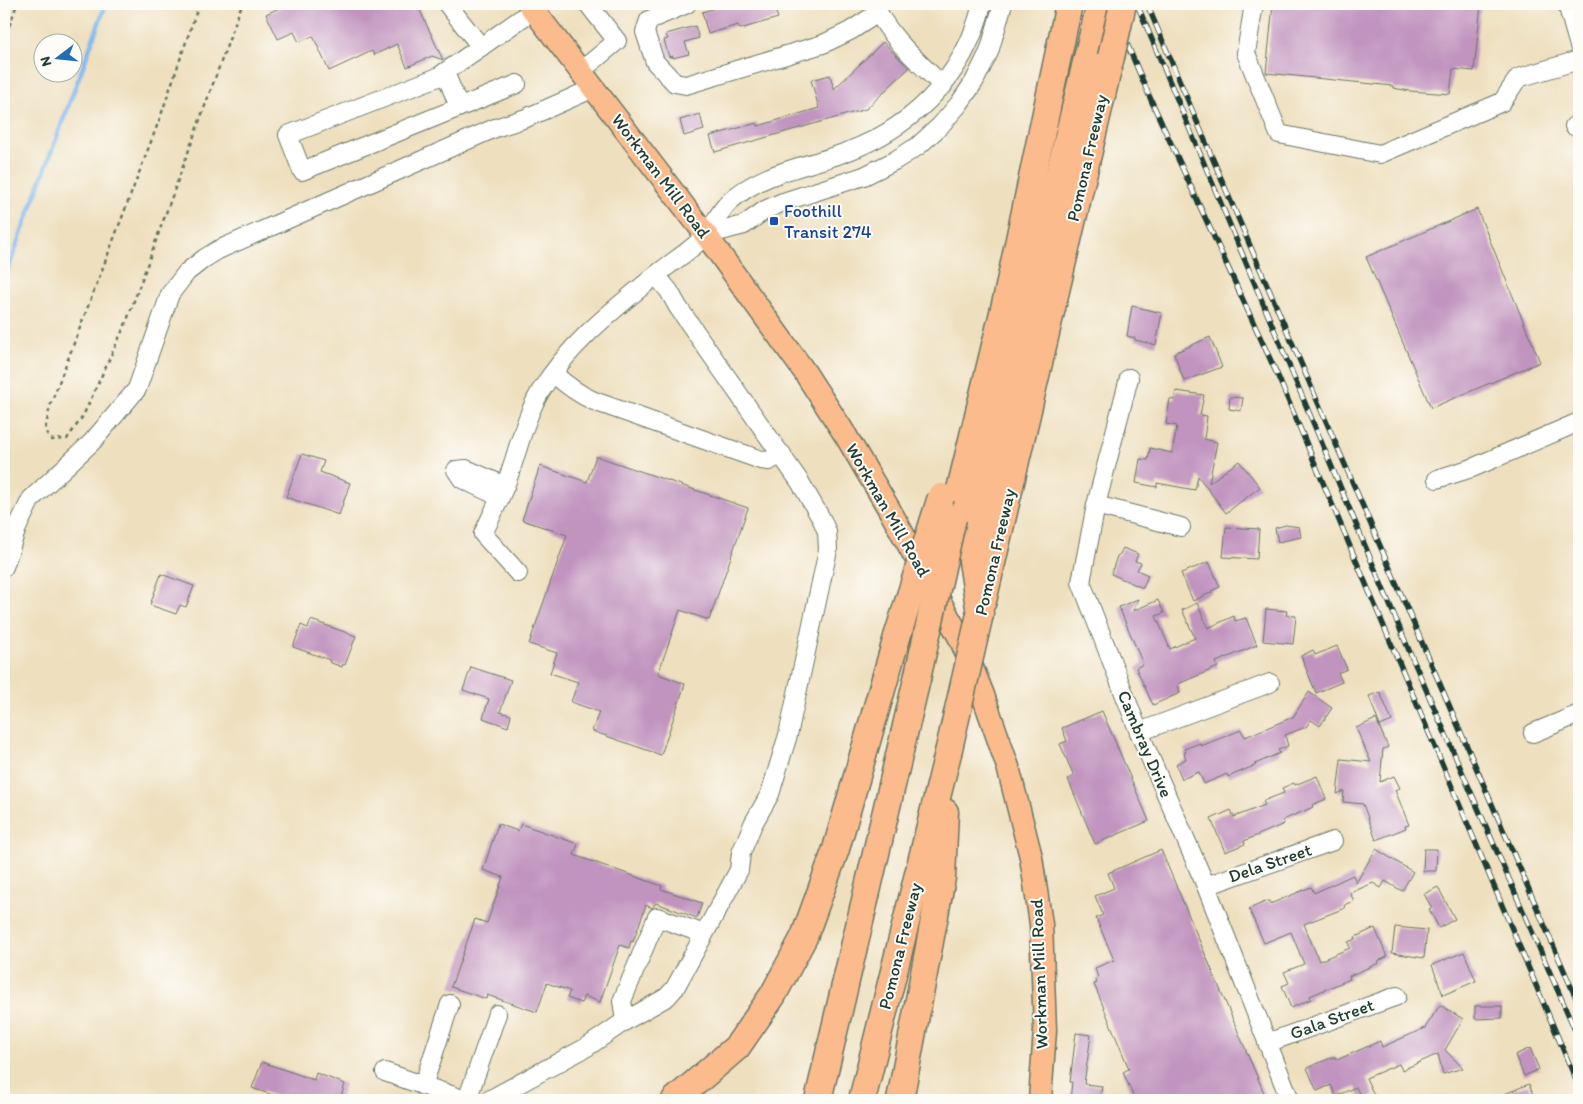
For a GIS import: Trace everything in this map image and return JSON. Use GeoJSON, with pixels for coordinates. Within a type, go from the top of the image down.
{"type":"FeatureCollection","features":[{"type":"Feature","properties":{"kind":"highway"},"geometry":{"type":"LineString","coordinates":[[676,1100],[737,1047],[773,995],[804,937],[836,849],[897,637],[947,508],[1007,296],[1069,4]]}},
{"type":"Feature","properties":{"kind":"highway","name":"Pomona Freeway"},"geometry":{"type":"LineString","coordinates":[[862,1100],[948,753],[1124,4]]}},
{"type":"Feature","properties":{"kind":"highway"},"geometry":{"type":"LineString","coordinates":[[980,614],[971,554],[1039,258],[1098,14]]}},
{"type":"Feature","properties":{"kind":"highway"},"geometry":{"type":"LineString","coordinates":[[818,1100],[917,679],[947,508]]}},
{"type":"Feature","properties":{"kind":"highway"},"geometry":{"type":"LineString","coordinates":[[900,1100],[942,878],[948,753]]}},
{"type":"Feature","properties":{"kind":"main road","name":"Workman Mill Road"},"geometry":{"type":"LineString","coordinates":[[535,6],[706,235],[804,371],[846,436],[961,640],[983,695],[1013,785],[1031,857],[1041,924],[1045,1030],[1040,1100]]}},
{"type":"Feature","properties":{"kind":"street"},"geometry":{"type":"LineString","coordinates":[[447,4],[481,47]]}},
{"type":"Feature","properties":{"kind":"street"},"geometry":{"type":"LineString","coordinates":[[588,4],[618,41]]}},
{"type":"Feature","properties":{"kind":"street"},"geometry":{"type":"LineString","coordinates":[[687,4],[649,20],[645,32],[655,62],[675,83],[686,84],[822,44],[850,31],[877,8],[887,28],[943,86]]}},
{"type":"Feature","properties":{"kind":"street"},"geometry":{"type":"LineString","coordinates":[[518,573],[483,534],[502,492],[531,408],[567,355],[584,336],[706,235],[727,204],[750,186],[772,175],[836,156],[882,136],[905,122],[943,86],[970,40],[982,4]]}},
{"type":"Feature","properties":{"kind":"street"},"geometry":{"type":"LineString","coordinates":[[706,235],[744,225],[764,210],[783,202],[864,176],[918,146],[940,126],[959,104],[974,82],[989,52],[1002,4]]}},
{"type":"Feature","properties":{"kind":"street"},"geometry":{"type":"LineString","coordinates":[[1254,4],[1246,52],[1279,134],[1380,154],[1502,102],[1518,78],[1579,60]]}},
{"type":"Feature","properties":{"kind":"street"},"geometry":{"type":"LineString","coordinates":[[1568,4],[1579,46]]}},
{"type":"Feature","properties":{"kind":"street"},"geometry":{"type":"LineString","coordinates":[[517,84],[302,171],[288,135],[438,77],[535,6]]}},
{"type":"Feature","properties":{"kind":"street"},"geometry":{"type":"LineString","coordinates":[[4,567],[17,528],[32,499],[92,442],[137,389],[170,294],[188,272],[218,250],[476,136],[526,118],[588,79],[618,41],[645,32]]}},
{"type":"Feature","properties":{"kind":"street"},"geometry":{"type":"LineString","coordinates":[[445,72],[459,107]]}},
{"type":"Feature","properties":{"kind":"street"},"geometry":{"type":"LineString","coordinates":[[489,1100],[587,1047],[625,1021],[667,997],[676,988],[739,870],[741,853],[753,824],[770,794],[788,735],[828,550],[827,532],[822,520],[782,454],[656,275]]}},
{"type":"Feature","properties":{"kind":"street"},"geometry":{"type":"LineString","coordinates":[[553,373],[581,395],[594,401],[761,460],[770,460],[782,454]]}},
{"type":"Feature","properties":{"kind":"street","name":"Cambray Drive"},"geometry":{"type":"LineString","coordinates":[[1129,378],[1096,505],[1081,582],[1139,732],[1206,886],[1290,1100]]}},
{"type":"Feature","properties":{"kind":"street"},"geometry":{"type":"LineString","coordinates":[[1437,479],[1472,468],[1579,422]]}},
{"type":"Feature","properties":{"kind":"street"},"geometry":{"type":"LineString","coordinates":[[1096,505],[1181,528]]}},
{"type":"Feature","properties":{"kind":"street"},"geometry":{"type":"LineString","coordinates":[[1139,732],[1270,683]]}},
{"type":"Feature","properties":{"kind":"street"},"geometry":{"type":"LineString","coordinates":[[1533,733],[1579,714]]}},
{"type":"Feature","properties":{"kind":"street","name":"Dela Street"},"geometry":{"type":"LineString","coordinates":[[1206,886],[1333,841]]}},
{"type":"Feature","properties":{"kind":"street"},"geometry":{"type":"LineString","coordinates":[[625,1021],[622,1001],[657,917],[704,934]]}},
{"type":"Feature","properties":{"kind":"street","name":"Gala Street"},"geometry":{"type":"LineString","coordinates":[[1267,1043],[1397,996]]}},
{"type":"Feature","properties":{"kind":"street"},"geometry":{"type":"LineString","coordinates":[[423,1086],[450,1004]]}},
{"type":"Feature","properties":{"kind":"street"},"geometry":{"type":"LineString","coordinates":[[385,1072],[466,1100],[497,1014]]}},
{"type":"Feature","properties":{"kind":"path"},"geometry":{"type":"LineString","coordinates":[[4,41],[17,4]]}},
{"type":"Feature","properties":{"kind":"path"},"geometry":{"type":"LineString","coordinates":[[199,4],[160,118],[50,406],[45,431],[52,440],[67,438],[83,416],[126,324],[242,4]]}},
{"type":"Feature","properties":{"kind":"building"},"geometry":{"type":"Polygon","coordinates":[[[288,4],[417,4],[443,60],[432,56],[407,67],[397,44],[374,55],[372,51],[329,71],[313,36],[299,42],[294,32],[278,39],[266,14],[288,4]]]}},
{"type":"Feature","properties":{"kind":"building"},"geometry":{"type":"Polygon","coordinates":[[[728,4],[773,4],[778,18],[740,29],[738,25],[708,34],[702,12],[728,4]]]}},
{"type":"Feature","properties":{"kind":"building"},"geometry":{"type":"Polygon","coordinates":[[[1273,4],[1481,4],[1474,71],[1453,69],[1450,94],[1410,91],[1393,88],[1393,86],[1266,73],[1273,4]]]}},
{"type":"Feature","properties":{"kind":"building"},"geometry":{"type":"Polygon","coordinates":[[[695,26],[699,38],[685,42],[689,54],[673,58],[673,56],[669,57],[664,40],[668,39],[666,34],[695,26]]]}},
{"type":"Feature","properties":{"kind":"building"},"geometry":{"type":"Polygon","coordinates":[[[883,42],[909,68],[866,109],[715,152],[710,136],[757,123],[758,126],[819,108],[811,80],[830,75],[834,89],[883,42]]]}},
{"type":"Feature","properties":{"kind":"building"},"geometry":{"type":"Polygon","coordinates":[[[700,114],[704,130],[684,136],[680,120],[700,114]]]}},
{"type":"Feature","properties":{"kind":"building"},"geometry":{"type":"Polygon","coordinates":[[[1477,209],[1540,362],[1431,408],[1366,257],[1477,209]]]}},
{"type":"Feature","properties":{"kind":"building"},"geometry":{"type":"Polygon","coordinates":[[[1132,306],[1162,313],[1156,345],[1127,336],[1132,306]]]}},
{"type":"Feature","properties":{"kind":"building"},"geometry":{"type":"Polygon","coordinates":[[[1210,337],[1222,367],[1184,381],[1174,353],[1210,337]]]}},
{"type":"Feature","properties":{"kind":"building"},"geometry":{"type":"Polygon","coordinates":[[[1176,391],[1204,395],[1200,415],[1207,416],[1204,439],[1217,442],[1209,483],[1239,461],[1260,487],[1226,513],[1198,476],[1195,490],[1157,483],[1157,487],[1136,483],[1140,459],[1148,460],[1150,448],[1172,453],[1177,426],[1166,424],[1170,399],[1174,400],[1176,391]]]}},
{"type":"Feature","properties":{"kind":"building"},"geometry":{"type":"Polygon","coordinates":[[[1230,397],[1243,398],[1241,411],[1229,409],[1230,397]]]}},
{"type":"Feature","properties":{"kind":"building"},"geometry":{"type":"Polygon","coordinates":[[[302,454],[324,461],[320,472],[350,483],[339,515],[286,497],[302,454]]]}},
{"type":"Feature","properties":{"kind":"building"},"geometry":{"type":"Polygon","coordinates":[[[596,456],[748,508],[709,620],[680,610],[658,674],[685,684],[661,755],[592,731],[599,712],[571,702],[578,682],[550,673],[557,653],[529,644],[567,535],[522,520],[540,466],[587,482],[596,456]]]}},
{"type":"Feature","properties":{"kind":"building"},"geometry":{"type":"Polygon","coordinates":[[[1286,525],[1299,527],[1301,537],[1278,542],[1275,528],[1286,525]]]}},
{"type":"Feature","properties":{"kind":"building"},"geometry":{"type":"Polygon","coordinates":[[[1226,527],[1259,529],[1257,559],[1223,557],[1226,527]]]}},
{"type":"Feature","properties":{"kind":"building"},"geometry":{"type":"Polygon","coordinates":[[[1123,548],[1138,554],[1135,561],[1141,563],[1137,570],[1148,575],[1143,588],[1111,574],[1117,556],[1123,548]]]}},
{"type":"Feature","properties":{"kind":"building"},"geometry":{"type":"Polygon","coordinates":[[[1209,562],[1220,587],[1193,601],[1181,573],[1209,562]]]}},
{"type":"Feature","properties":{"kind":"building"},"geometry":{"type":"Polygon","coordinates":[[[161,574],[194,586],[186,607],[180,605],[176,614],[150,605],[161,574]]]}},
{"type":"Feature","properties":{"kind":"building"},"geometry":{"type":"Polygon","coordinates":[[[1138,599],[1133,611],[1158,600],[1164,613],[1156,616],[1170,649],[1195,638],[1182,610],[1197,603],[1208,628],[1234,616],[1235,621],[1246,618],[1257,645],[1216,662],[1218,667],[1178,684],[1180,693],[1153,705],[1136,668],[1143,664],[1119,607],[1138,599]]]}},
{"type":"Feature","properties":{"kind":"building"},"geometry":{"type":"Polygon","coordinates":[[[1266,609],[1287,611],[1286,615],[1296,616],[1293,644],[1263,641],[1266,609]]]}},
{"type":"Feature","properties":{"kind":"building"},"geometry":{"type":"Polygon","coordinates":[[[311,620],[356,636],[345,665],[343,664],[342,667],[329,662],[330,660],[293,647],[301,625],[308,628],[311,620]]]}},
{"type":"Feature","properties":{"kind":"building"},"geometry":{"type":"Polygon","coordinates":[[[1337,646],[1347,669],[1338,673],[1342,682],[1316,693],[1301,656],[1313,650],[1315,655],[1337,646]]]}},
{"type":"Feature","properties":{"kind":"building"},"geometry":{"type":"Polygon","coordinates":[[[471,667],[511,680],[500,712],[511,715],[508,727],[483,718],[489,699],[463,690],[471,667]]]}},
{"type":"Feature","properties":{"kind":"building"},"geometry":{"type":"Polygon","coordinates":[[[1309,692],[1332,708],[1320,726],[1311,720],[1306,727],[1285,735],[1288,746],[1278,750],[1280,753],[1228,777],[1227,774],[1204,784],[1199,772],[1182,779],[1176,764],[1186,759],[1184,749],[1200,743],[1201,746],[1241,730],[1245,737],[1293,717],[1309,692]]]}},
{"type":"Feature","properties":{"kind":"building"},"geometry":{"type":"Polygon","coordinates":[[[1380,692],[1392,721],[1380,726],[1369,696],[1380,692]]]}},
{"type":"Feature","properties":{"kind":"building"},"geometry":{"type":"Polygon","coordinates":[[[1102,711],[1149,821],[1095,844],[1068,779],[1074,776],[1060,744],[1067,741],[1062,728],[1102,711]]]}},
{"type":"Feature","properties":{"kind":"building"},"geometry":{"type":"Polygon","coordinates":[[[1376,719],[1388,747],[1383,749],[1380,782],[1394,776],[1400,788],[1395,790],[1409,825],[1376,840],[1363,804],[1343,802],[1344,791],[1337,794],[1341,759],[1371,762],[1356,728],[1376,719]]]}},
{"type":"Feature","properties":{"kind":"building"},"geometry":{"type":"Polygon","coordinates":[[[1317,776],[1326,799],[1283,820],[1284,824],[1244,841],[1245,844],[1225,852],[1211,819],[1231,810],[1234,817],[1265,805],[1263,801],[1284,793],[1282,788],[1317,776]]]}},
{"type":"Feature","properties":{"kind":"building"},"geometry":{"type":"Polygon","coordinates":[[[498,824],[518,831],[521,824],[578,844],[574,855],[662,886],[661,889],[702,903],[697,918],[656,903],[652,908],[646,905],[633,942],[631,941],[629,948],[620,945],[600,1002],[584,996],[581,1003],[567,998],[570,991],[547,983],[537,1012],[487,995],[486,999],[451,987],[475,919],[487,923],[503,877],[483,870],[498,824]]]}},
{"type":"Feature","properties":{"kind":"building"},"geometry":{"type":"Polygon","coordinates":[[[1376,849],[1413,872],[1402,891],[1385,881],[1381,888],[1373,883],[1350,893],[1354,901],[1346,904],[1345,908],[1304,924],[1319,961],[1350,948],[1348,942],[1375,928],[1387,957],[1378,961],[1379,963],[1349,976],[1350,979],[1310,996],[1311,999],[1291,1008],[1282,986],[1289,983],[1284,972],[1304,964],[1291,932],[1264,943],[1249,909],[1267,901],[1270,904],[1311,887],[1314,893],[1353,875],[1356,883],[1376,849]]]}},
{"type":"Feature","properties":{"kind":"building"},"geometry":{"type":"Polygon","coordinates":[[[1424,849],[1437,849],[1436,871],[1423,871],[1424,849]]]}},
{"type":"Feature","properties":{"kind":"building"},"geometry":{"type":"Polygon","coordinates":[[[1161,850],[1267,1100],[1135,1100],[1123,1072],[1129,1069],[1094,984],[1097,983],[1095,980],[1098,978],[1095,968],[1114,960],[1096,918],[1103,915],[1095,896],[1114,888],[1108,873],[1161,850]]]}},
{"type":"Feature","properties":{"kind":"building"},"geometry":{"type":"Polygon","coordinates":[[[1438,887],[1455,919],[1439,928],[1429,909],[1432,908],[1424,894],[1438,887]]]}},
{"type":"Feature","properties":{"kind":"building"},"geometry":{"type":"Polygon","coordinates":[[[1395,927],[1427,930],[1424,958],[1392,953],[1395,927]]]}},
{"type":"Feature","properties":{"kind":"building"},"geometry":{"type":"Polygon","coordinates":[[[1464,952],[1476,981],[1443,995],[1432,965],[1464,952]]]}},
{"type":"Feature","properties":{"kind":"building"},"geometry":{"type":"Polygon","coordinates":[[[1440,1005],[1463,1019],[1445,1050],[1463,1068],[1443,1074],[1438,1054],[1402,1070],[1399,1064],[1366,1078],[1374,1095],[1362,1100],[1356,1087],[1336,1096],[1331,1085],[1317,1091],[1307,1068],[1333,1057],[1337,1060],[1380,1041],[1382,1047],[1425,1028],[1440,1005]]]}},
{"type":"Feature","properties":{"kind":"building"},"geometry":{"type":"Polygon","coordinates":[[[1475,1006],[1502,1006],[1502,1018],[1475,1019],[1475,1006]]]}},
{"type":"Feature","properties":{"kind":"building"},"geometry":{"type":"Polygon","coordinates":[[[1076,1033],[1091,1035],[1084,1084],[1102,1086],[1100,1100],[1070,1100],[1072,1082],[1070,1082],[1076,1033]]]}},
{"type":"Feature","properties":{"kind":"building"},"geometry":{"type":"Polygon","coordinates":[[[1530,1048],[1539,1069],[1524,1076],[1515,1055],[1530,1048]]]}},
{"type":"Feature","properties":{"kind":"building"},"geometry":{"type":"Polygon","coordinates":[[[262,1062],[314,1080],[316,1073],[345,1084],[340,1100],[287,1100],[252,1088],[262,1062]]]}},
{"type":"Feature","properties":{"kind":"building"},"geometry":{"type":"Polygon","coordinates":[[[1529,1084],[1535,1100],[1490,1100],[1529,1084]]]}},
{"type":"Feature","properties":{"kind":"waterway"},"geometry":{"type":"LineString","coordinates":[[4,280],[106,4]]}},
{"type":"Feature","properties":{"kind":"railway"},"geometry":{"type":"LineString","coordinates":[[1110,4],[1151,100],[1277,374],[1579,1087]]}},
{"type":"Feature","properties":{"kind":"railway"},"geometry":{"type":"LineString","coordinates":[[1137,4],[1411,655],[1579,1039]]}},
{"type":"Feature","properties":{"kind":"railway"},"geometry":{"type":"LineString","coordinates":[[1147,4],[1579,1005]]}},
{"type":"Feature","properties":{"kind":"place","name":"Foothill Transit 274"},"geometry":{"type":"Point","coordinates":[774,221]}}]}
